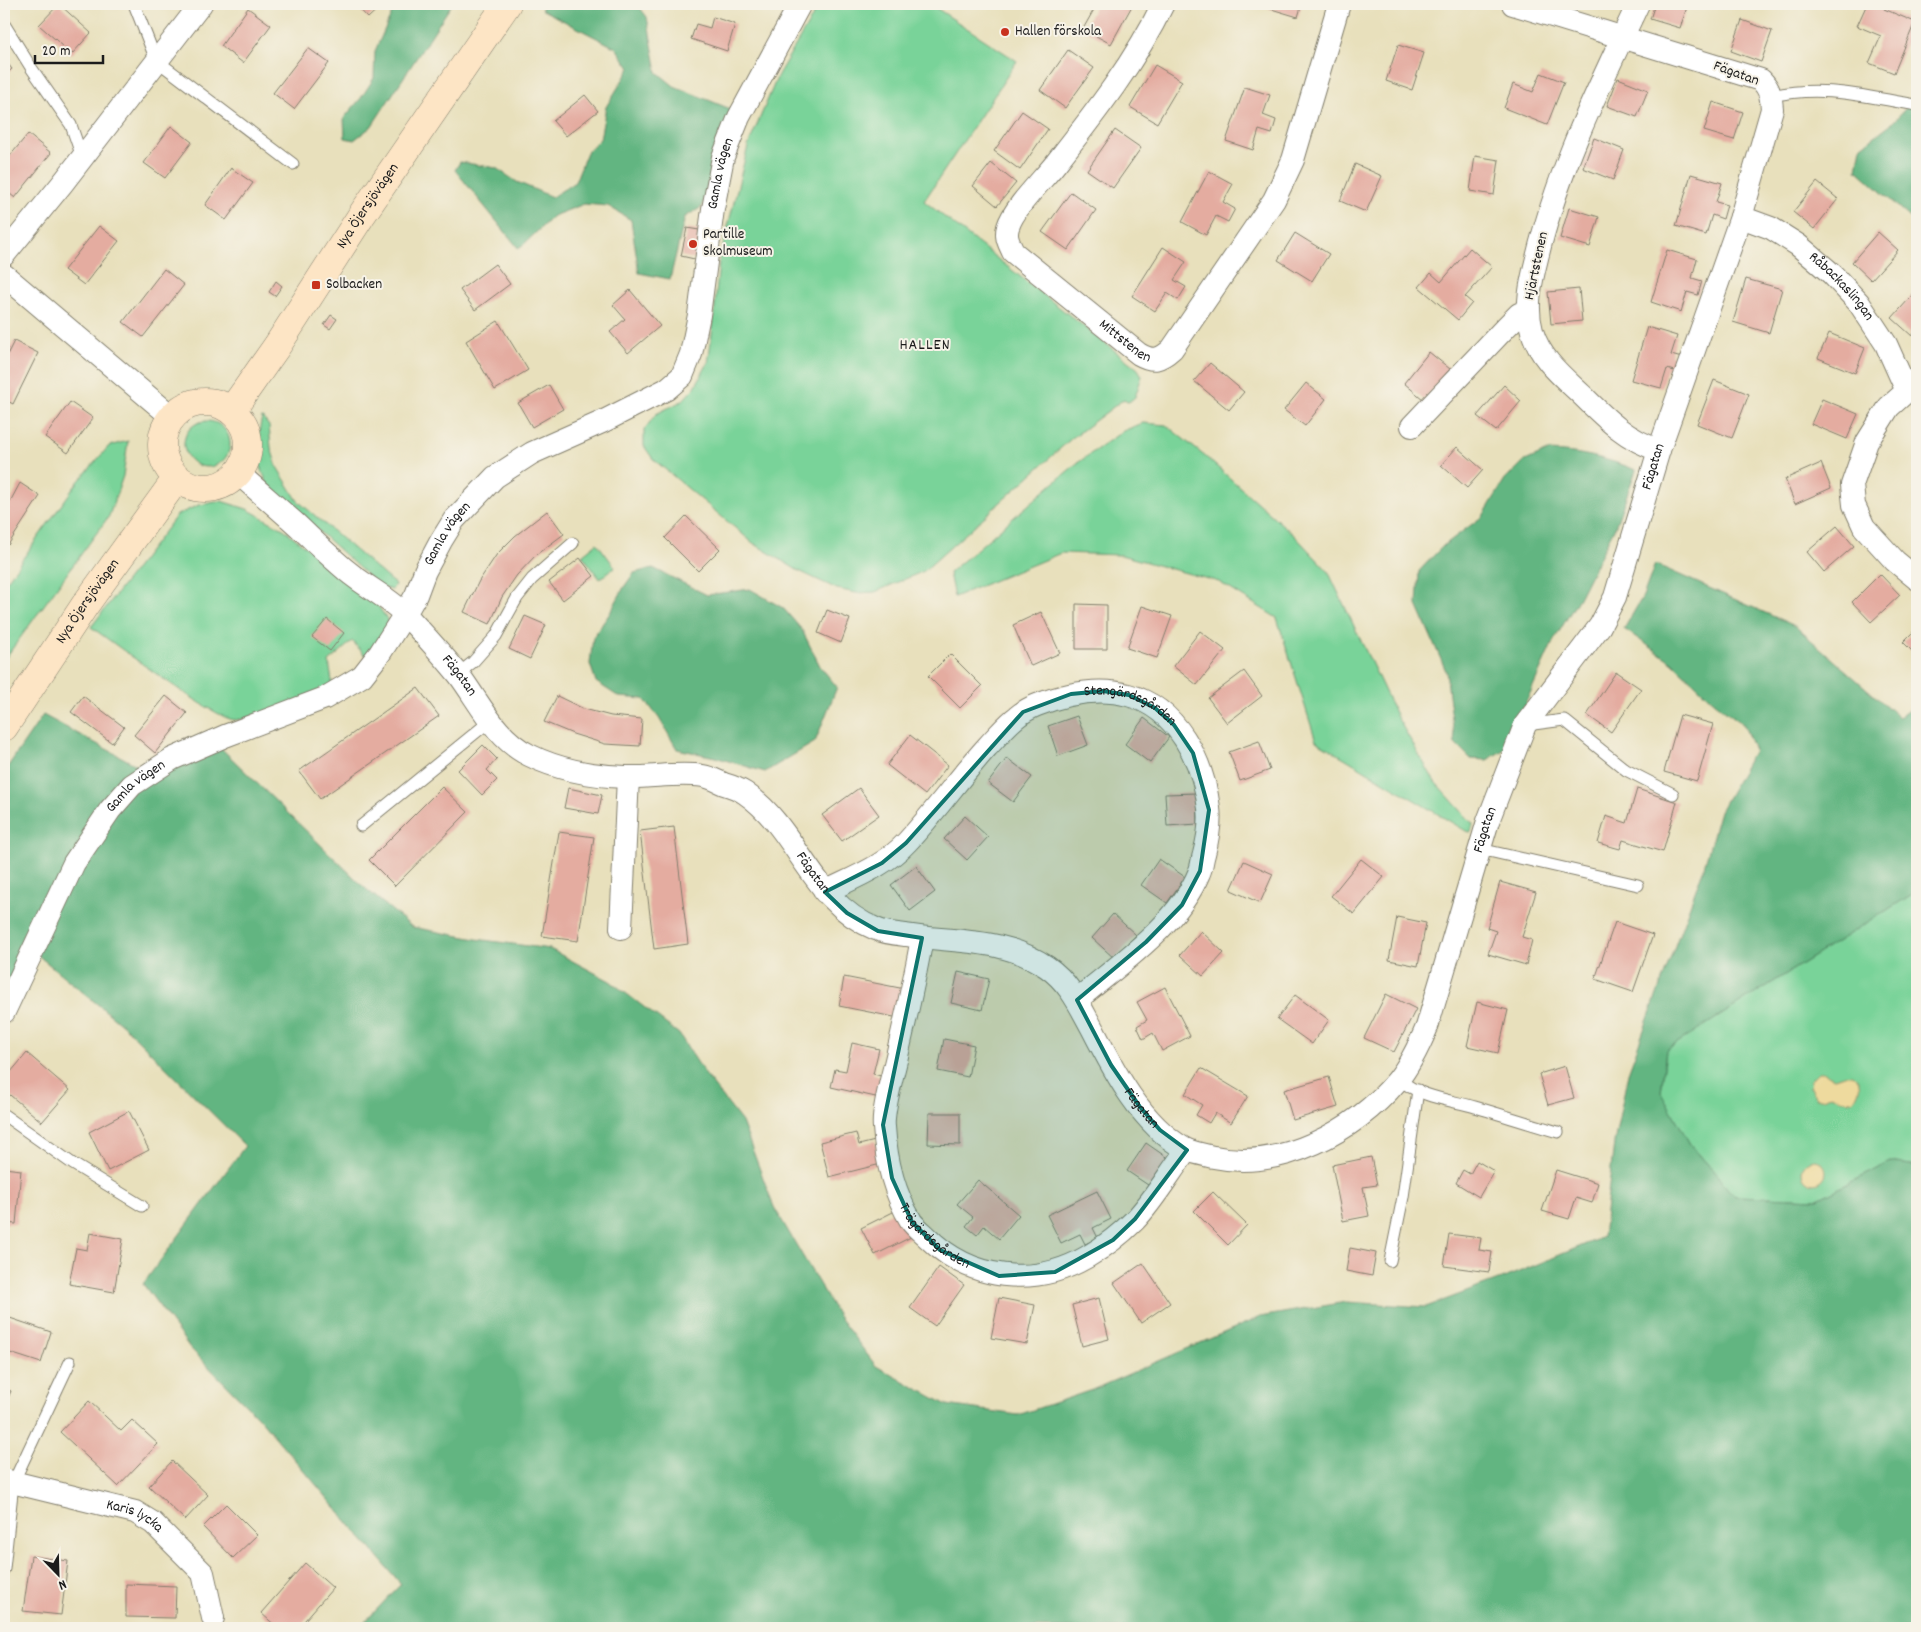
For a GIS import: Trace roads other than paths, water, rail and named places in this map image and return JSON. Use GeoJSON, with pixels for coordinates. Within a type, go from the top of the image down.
{"type":"FeatureCollection","features":[{"type":"Feature","properties":{"kind":"street"},"geometry":{"type":"LineString","coordinates":[[4,255],[201,4]]}},
{"type":"Feature","properties":{"kind":"street","name":"Nya Öjersjövägen"},"geometry":{"type":"LineString","coordinates":[[232,410],[277,346],[363,213],[507,4]]}},
{"type":"Feature","properties":{"kind":"street","name":"Gamla vägen"},"geometry":{"type":"LineString","coordinates":[[4,1012],[74,863],[110,810],[132,786],[172,759],[225,736],[325,698],[362,676],[380,654],[405,614],[416,595],[425,571],[449,527],[495,477],[532,453],[602,422],[667,388],[682,376],[691,354],[699,314],[713,209],[724,156],[738,117],[800,4]]}},
{"type":"Feature","properties":{"kind":"street","name":"Mittstenen"},"geometry":{"type":"LineString","coordinates":[[1163,4],[1149,33],[1125,72],[1014,215],[1008,228],[1007,240],[1013,252],[1139,354],[1147,359],[1156,360],[1172,349],[1274,200],[1293,160],[1339,4]]}},
{"type":"Feature","properties":{"kind":"street","name":"Fägatan"},"geometry":{"type":"LineString","coordinates":[[238,473],[346,570],[405,614],[458,674],[490,721],[503,736],[525,754],[583,773],[628,777],[705,776],[743,791],[773,817],[824,892],[846,913],[878,930],[922,938],[980,942],[999,946],[1028,956],[1049,968],[1060,978],[1077,1000],[1111,1065],[1140,1107],[1160,1130],[1187,1150],[1233,1160],[1251,1160],[1302,1148],[1330,1135],[1369,1111],[1399,1079],[1415,1054],[1427,1027],[1488,821],[1525,725],[1600,626],[1615,597],[1659,450],[1740,217],[1772,109],[1768,86],[1761,80],[1513,4]]}},
{"type":"Feature","properties":{"kind":"street","name":"Hjärtstenen"},"geometry":{"type":"LineString","coordinates":[[1638,4],[1584,120],[1554,197],[1529,291],[1528,310],[1532,332],[1537,343],[1543,355],[1557,372],[1608,422],[1627,436],[1659,450]]}},
{"type":"Feature","properties":{"kind":"street","name":"Råbackaslingan"},"geometry":{"type":"LineString","coordinates":[[1740,217],[1771,228],[1798,246],[1832,274],[1860,303],[1886,344],[1912,391],[1889,406],[1867,442],[1852,484],[1854,506],[1864,527],[1895,561],[1917,579]]}},
{"type":"Feature","properties":{"kind":"street"},"geometry":{"type":"LineString","coordinates":[[4,275],[172,418]]}},
{"type":"Feature","properties":{"kind":"street"},"geometry":{"type":"LineString","coordinates":[[1412,426],[1519,314],[1528,310]]}},
{"type":"Feature","properties":{"kind":"street"},"geometry":{"type":"LineString","coordinates":[[199,402],[218,404],[232,410],[242,423],[248,442],[247,455],[238,473],[222,485],[209,488],[195,488],[177,478],[166,465],[162,449],[164,432],[172,418],[181,409],[199,402]]}},
{"type":"Feature","properties":{"kind":"street","name":"Nya Öjersjövägen"},"geometry":{"type":"LineString","coordinates":[[4,727],[85,605],[177,478]]}},
{"type":"Feature","properties":{"kind":"street","name":"Stengärdsgården"},"geometry":{"type":"LineString","coordinates":[[824,892],[882,863],[906,843],[967,769],[1001,732],[1023,712],[1037,705],[1071,694],[1104,691],[1129,695],[1155,708],[1174,724],[1193,752],[1203,779],[1209,810],[1208,840],[1200,871],[1182,905],[1146,942],[1077,1000]]}},
{"type":"Feature","properties":{"kind":"street"},"geometry":{"type":"LineString","coordinates":[[620,928],[628,777]]}},
{"type":"Feature","properties":{"kind":"street","name":"Trägärdsgården"},"geometry":{"type":"LineString","coordinates":[[922,938],[883,1125],[892,1178],[912,1222],[940,1250],[965,1263],[999,1276],[1031,1276],[1055,1272],[1086,1258],[1113,1240],[1136,1219],[1187,1150]]}},
{"type":"Feature","properties":{"kind":"street","name":"Karis lycka"},"geometry":{"type":"LineString","coordinates":[[8,1482],[135,1512],[153,1523],[203,1573],[213,1618]]}},
{"type":"Feature","properties":{"kind":"lane"},"geometry":{"type":"LineString","coordinates":[[134,4],[156,60],[294,164]]}},
{"type":"Feature","properties":{"kind":"lane"},"geometry":{"type":"LineString","coordinates":[[4,24],[32,69],[71,125],[82,156]]}},
{"type":"Feature","properties":{"kind":"lane"},"geometry":{"type":"LineString","coordinates":[[1771,96],[1791,91],[1838,91],[1917,105]]}},
{"type":"Feature","properties":{"kind":"lane"},"geometry":{"type":"LineString","coordinates":[[458,674],[473,662],[496,636],[517,598],[532,578],[573,543]]}},
{"type":"Feature","properties":{"kind":"lane"},"geometry":{"type":"LineString","coordinates":[[1525,725],[1564,720],[1626,770],[1673,794]]}},
{"type":"Feature","properties":{"kind":"lane"},"geometry":{"type":"LineString","coordinates":[[360,826],[490,721]]}},
{"type":"Feature","properties":{"kind":"lane"},"geometry":{"type":"LineString","coordinates":[[1480,849],[1638,885]]}},
{"type":"Feature","properties":{"kind":"lane"},"geometry":{"type":"LineString","coordinates":[[1399,1079],[1406,1086],[1451,1102],[1474,1106],[1558,1132]]}},
{"type":"Feature","properties":{"kind":"lane"},"geometry":{"type":"LineString","coordinates":[[1390,1261],[1403,1197],[1418,1090]]}},
{"type":"Feature","properties":{"kind":"lane"},"geometry":{"type":"LineString","coordinates":[[4,1115],[73,1164],[142,1206]]}},
{"type":"Feature","properties":{"kind":"lane"},"geometry":{"type":"LineString","coordinates":[[4,1569],[8,1482],[70,1362]]}},
{"type":"Feature","properties":{"kind":"place","name":"Hallen förskola"},"geometry":{"type":"Point","coordinates":[1005,32]}},
{"type":"Feature","properties":{"kind":"place","name":"Partille Skolmuseum"},"geometry":{"type":"Point","coordinates":[693,244]}},
{"type":"Feature","properties":{"kind":"place","name":"Solbacken"},"geometry":{"type":"Point","coordinates":[316,285]}},
{"type":"Feature","properties":{"kind":"district","name":"HALLEN"},"geometry":{"type":"Point","coordinates":[925,345]}}]}
